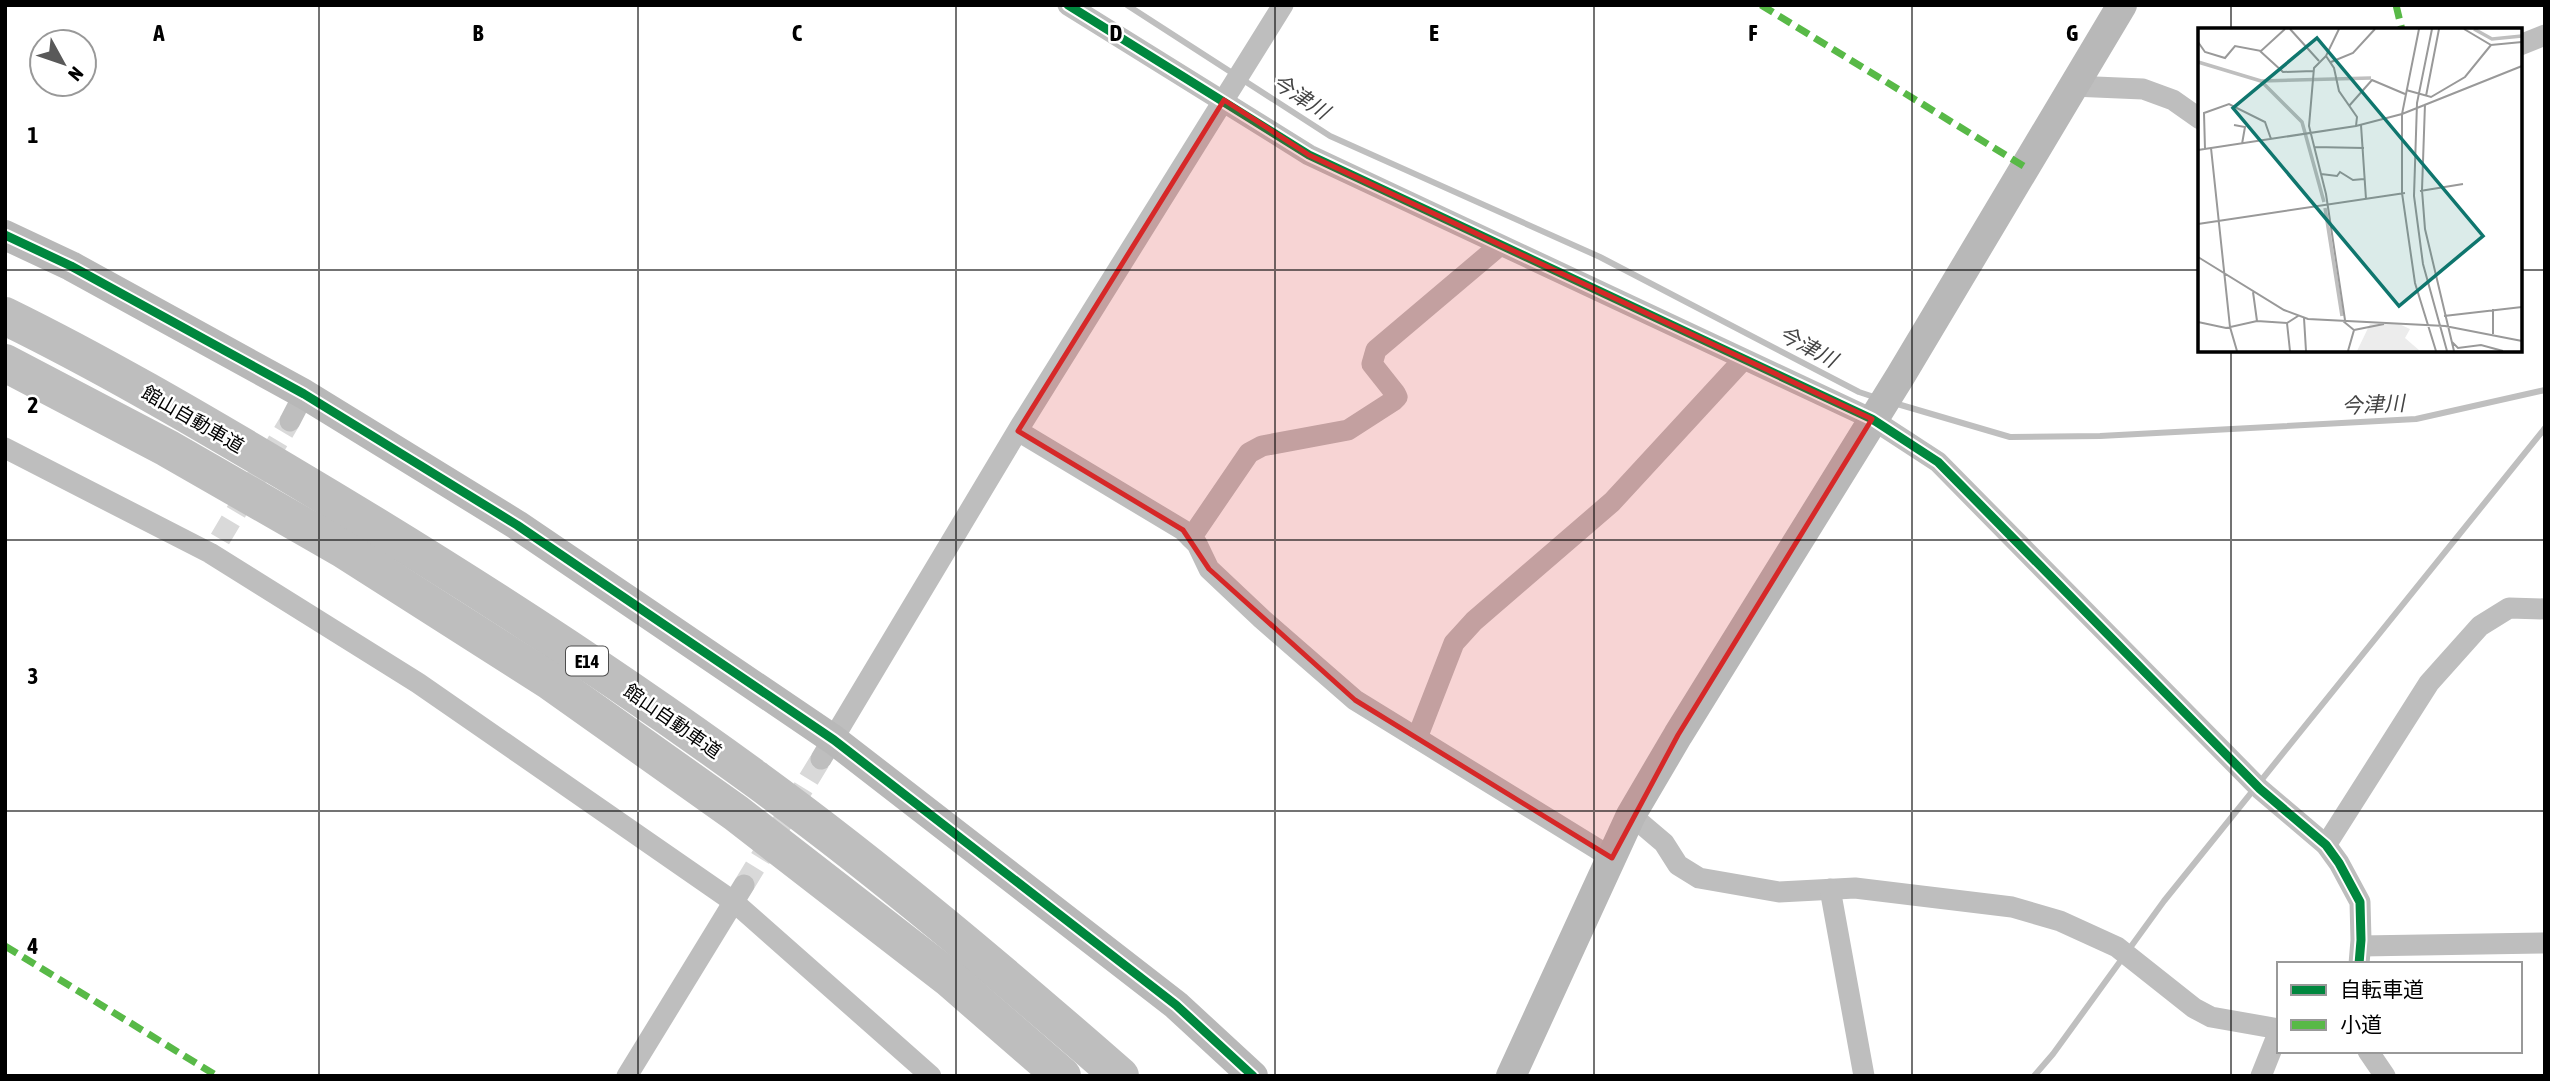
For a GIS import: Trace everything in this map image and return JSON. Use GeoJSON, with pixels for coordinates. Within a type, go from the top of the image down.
{"type":"FeatureCollection","features":[{"type":"Feature","properties":{"kind":"highway","name":"館山自動車道"},"geometry":{"type":"LineString","coordinates":[[5,316],[199,421],[360,516],[570,649],[769,789],[974,948],[1120,1076]]}},
{"type":"Feature","properties":{"kind":"highway","name":"館山自動車道"},"geometry":{"type":"LineString","coordinates":[[5,363],[167,448],[343,549],[550,681],[757,829],[949,978],[1062,1076]]}},
{"type":"Feature","properties":{"kind":"street"},"geometry":{"type":"LineString","coordinates":[[1068,5],[1309,155],[1871,419],[1938,462],[2260,789],[2326,845],[2360,902],[2360,955],[2545,943]]}},
{"type":"Feature","properties":{"kind":"street"},"geometry":{"type":"LineString","coordinates":[[827,750],[1018,431],[1283,5]]}},
{"type":"Feature","properties":{"kind":"street"},"geometry":{"type":"LineString","coordinates":[[1511,1076],[1631,815],[1871,419],[1901,375],[2122,5]]}},
{"type":"Feature","properties":{"kind":"street"},"geometry":{"type":"LineString","coordinates":[[2522,44],[2545,35]]}},
{"type":"Feature","properties":{"kind":"street"},"geometry":{"type":"LineString","coordinates":[[2072,86],[2143,89],[2174,100],[2198,118]]}},
{"type":"Feature","properties":{"kind":"street"},"geometry":{"type":"LineString","coordinates":[[5,235],[71,266],[304,394],[517,526],[1176,1005],[1253,1076]]}},
{"type":"Feature","properties":{"kind":"street"},"geometry":{"type":"LineString","coordinates":[[1191,538],[1249,453],[1262,446],[1348,430],[1393,401],[1397,397],[1395,393],[1372,363],[1376,350],[1499,246]]}},
{"type":"Feature","properties":{"kind":"street"},"geometry":{"type":"LineString","coordinates":[[1417,738],[1454,643],[1474,621],[1612,502],[1743,360]]}},
{"type":"Feature","properties":{"kind":"street"},"geometry":{"type":"LineString","coordinates":[[290,421],[304,394]]}},
{"type":"Feature","properties":{"kind":"street"},"geometry":{"type":"LineString","coordinates":[[1018,431],[1183,530],[1197,544],[1209,569],[1355,700],[1612,858]]}},
{"type":"Feature","properties":{"kind":"street"},"geometry":{"type":"LineString","coordinates":[[5,448],[215,546],[739,894],[931,1076]]}},
{"type":"Feature","properties":{"kind":"street"},"geometry":{"type":"LineString","coordinates":[[2326,845],[2429,683],[2480,626],[2509,608],[2545,609]]}},
{"type":"Feature","properties":{"kind":"street"},"geometry":{"type":"LineString","coordinates":[[1631,815],[1664,843],[1678,865],[1699,878],[1779,892],[1855,888],[1999,905],[2060,921],[2117,947],[2193,1008],[2211,1017],[2277,1030]]}},
{"type":"Feature","properties":{"kind":"street"},"geometry":{"type":"LineString","coordinates":[[1830,889],[1864,1076]]}},
{"type":"Feature","properties":{"kind":"street"},"geometry":{"type":"LineString","coordinates":[[627,1076],[739,894]]}},
{"type":"Feature","properties":{"kind":"street"},"geometry":{"type":"LineString","coordinates":[[2260,1076],[2277,1035]]}},
{"type":"Feature","properties":{"kind":"street"},"geometry":{"type":"LineString","coordinates":[[2369,1053],[2385,1076]]}},
{"type":"Feature","properties":{"kind":"highlighted area"},"geometry":{"type":"Polygon","coordinates":[[[1224,100],[1309,155],[1872,419],[1678,735],[1612,858],[1355,700],[1209,569],[1183,530],[1018,431],[1224,100]]]}},
{"type":"Feature","properties":{"kind":"waterway","name":"今津川"},"geometry":{"type":"LineString","coordinates":[[1127,5],[1330,136],[1600,257],[1859,392],[1877,398]]}},
{"type":"Feature","properties":{"kind":"waterway","name":"今津川"},"geometry":{"type":"LineString","coordinates":[[1894,403],[2010,437],[2100,436],[2416,419],[2545,390]]}},
{"type":"Feature","properties":{"kind":"waterway"},"geometry":{"type":"LineString","coordinates":[[2034,1076],[2053,1054],[2164,901],[2545,428]]}},
{"type":"Feature","properties":{"kind":"tunnel"},"geometry":{"type":"LineString","coordinates":[[220,539],[290,421]]}},
{"type":"Feature","properties":{"kind":"tunnel"},"geometry":{"type":"LineString","coordinates":[[744,885],[821,759]]}},
{"type":"Feature","properties":{"kind":"marked path"},"geometry":{"type":"LineString","coordinates":[[1761,5],[2025,167]]}},
{"type":"Feature","properties":{"kind":"marked path"},"geometry":{"type":"LineString","coordinates":[[2396,5],[2402,28]]}},
{"type":"Feature","properties":{"kind":"marked path"},"geometry":{"type":"LineString","coordinates":[[5,946],[217,1076]]}},
{"type":"Feature","properties":{"kind":"cycle path"},"geometry":{"type":"LineString","coordinates":[[1068,5],[1309,155],[1872,419],[1938,462],[2260,789],[2326,845],[2360,902],[2359,962]]}},
{"type":"Feature","properties":{"kind":"cycle path"},"geometry":{"type":"LineString","coordinates":[[5,235],[71,266],[304,394],[517,525],[834,740],[1176,1005],[1253,1076]]}}]}
